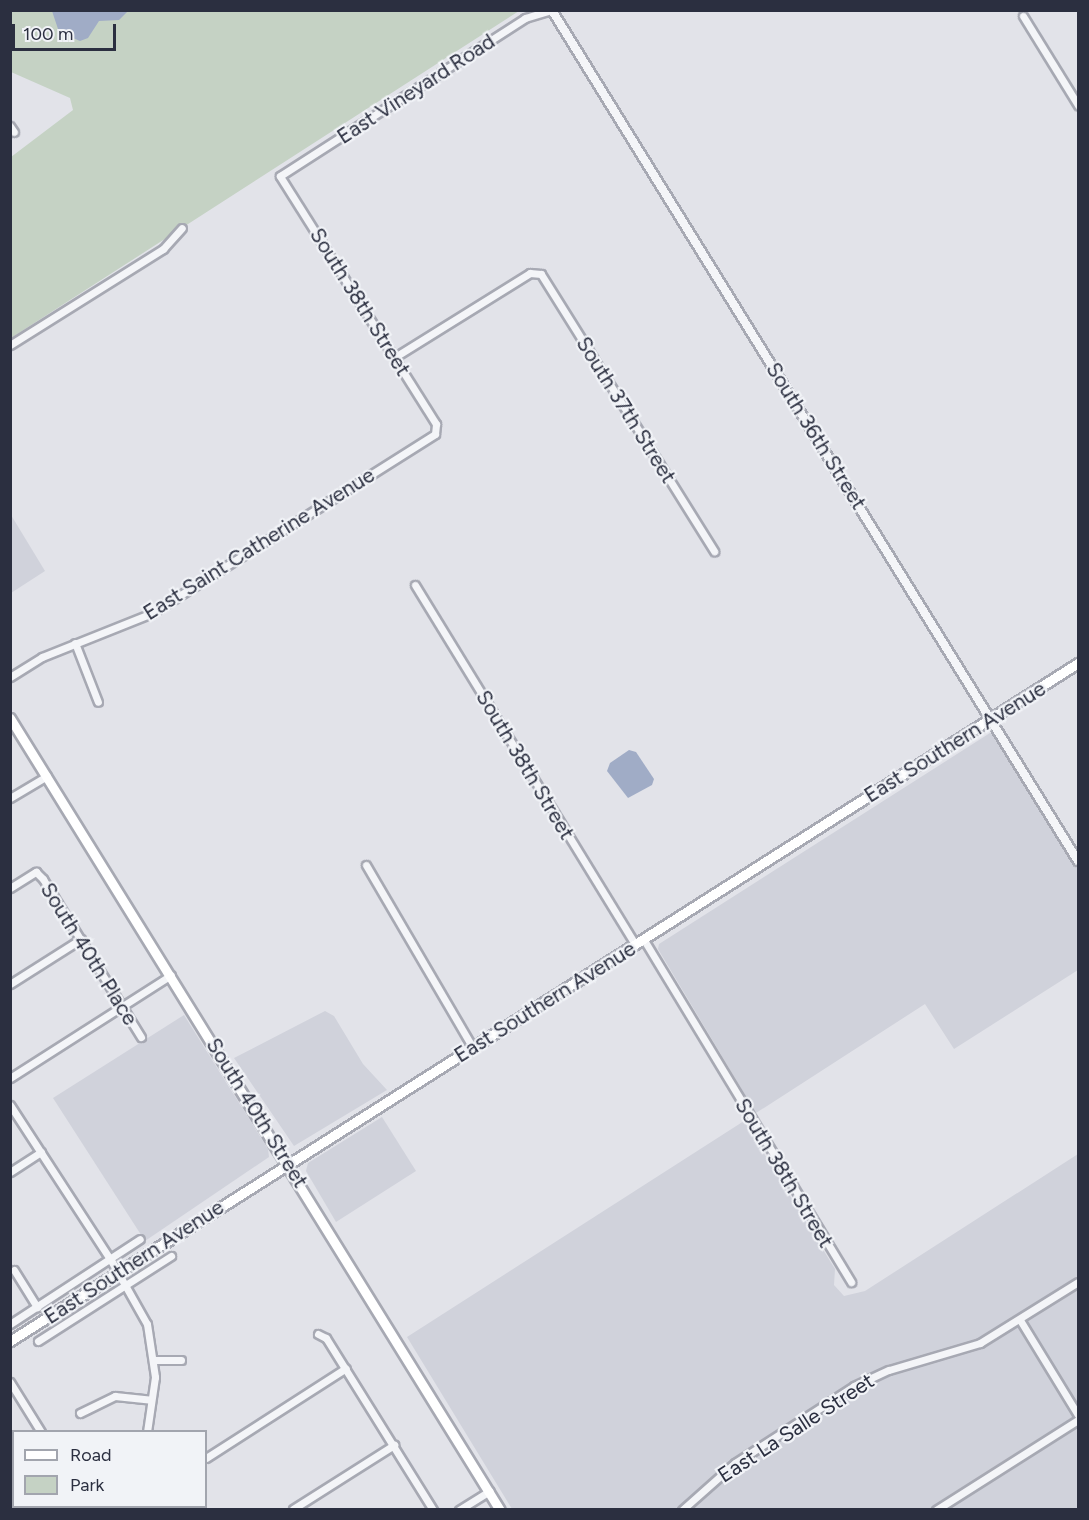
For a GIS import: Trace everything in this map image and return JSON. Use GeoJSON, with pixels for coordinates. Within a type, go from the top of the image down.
{"type":"FeatureCollection","features":[{"type":"Feature","properties":{"kind":"main road","name":"East Southern Avenue"},"geometry":{"type":"LineString","coordinates":[[10,1341],[1078,663]]}},
{"type":"Feature","properties":{"kind":"main road","name":"South 40th Street"},"geometry":{"type":"LineString","coordinates":[[10,718],[289,1164],[500,1509]]}},
{"type":"Feature","properties":{"kind":"street","name":"East Vineyard Road"},"geometry":{"type":"LineString","coordinates":[[280,176],[525,18],[552,11]]}},
{"type":"Feature","properties":{"kind":"street","name":"South 36th Street"},"geometry":{"type":"LineString","coordinates":[[552,11],[992,718],[1078,861]]}},
{"type":"Feature","properties":{"kind":"street"},"geometry":{"type":"LineString","coordinates":[[1023,16],[1078,105]]}},
{"type":"Feature","properties":{"kind":"street","name":"South 38th Street"},"geometry":{"type":"LineString","coordinates":[[280,176],[395,357],[437,430]]}},
{"type":"Feature","properties":{"kind":"street"},"geometry":{"type":"LineString","coordinates":[[10,345],[163,249],[182,228]]}},
{"type":"Feature","properties":{"kind":"street","name":"South 37th Street"},"geometry":{"type":"LineString","coordinates":[[395,357],[537,272],[714,551]]}},
{"type":"Feature","properties":{"kind":"street","name":"East Saint Catherine Avenue"},"geometry":{"type":"LineString","coordinates":[[10,677],[75,643],[152,613],[437,430]]}},
{"type":"Feature","properties":{"kind":"street","name":"South 38th Street"},"geometry":{"type":"LineString","coordinates":[[415,585],[851,1282]]}},
{"type":"Feature","properties":{"kind":"street"},"geometry":{"type":"LineString","coordinates":[[75,643],[98,702]]}},
{"type":"Feature","properties":{"kind":"street"},"geometry":{"type":"LineString","coordinates":[[10,798],[47,776]]}},
{"type":"Feature","properties":{"kind":"street"},"geometry":{"type":"LineString","coordinates":[[366,865],[472,1048]]}},
{"type":"Feature","properties":{"kind":"street","name":"South 40th Place"},"geometry":{"type":"LineString","coordinates":[[10,888],[36,872],[81,939],[141,1037]]}},
{"type":"Feature","properties":{"kind":"street"},"geometry":{"type":"LineString","coordinates":[[10,984],[81,939]]}},
{"type":"Feature","properties":{"kind":"street"},"geometry":{"type":"LineString","coordinates":[[10,1078],[171,975]]}},
{"type":"Feature","properties":{"kind":"street"},"geometry":{"type":"LineString","coordinates":[[10,1105],[111,1260],[147,1324],[154,1360],[147,1430]]}},
{"type":"Feature","properties":{"kind":"street"},"geometry":{"type":"LineString","coordinates":[[10,1172],[41,1152]]}},
{"type":"Feature","properties":{"kind":"street","name":"East Southern Avenue"},"geometry":{"type":"LineString","coordinates":[[10,1324],[140,1239]]}},
{"type":"Feature","properties":{"kind":"street","name":"East Southern Avenue"},"geometry":{"type":"LineString","coordinates":[[38,1341],[171,1256]]}},
{"type":"Feature","properties":{"kind":"street"},"geometry":{"type":"LineString","coordinates":[[14,1270],[37,1307]]}},
{"type":"Feature","properties":{"kind":"street","name":"East La Salle Street"},"geometry":{"type":"LineString","coordinates":[[687,1508],[735,1463],[854,1386],[889,1370],[934,1359],[980,1343],[1078,1282]]}},
{"type":"Feature","properties":{"kind":"street"},"geometry":{"type":"LineString","coordinates":[[1020,1320],[1078,1415]]}},
{"type":"Feature","properties":{"kind":"street"},"geometry":{"type":"LineString","coordinates":[[318,1334],[326,1338],[346,1368],[433,1509]]}},
{"type":"Feature","properties":{"kind":"street"},"geometry":{"type":"LineString","coordinates":[[154,1360],[181,1360]]}},
{"type":"Feature","properties":{"kind":"street"},"geometry":{"type":"LineString","coordinates":[[207,1457],[346,1368]]}},
{"type":"Feature","properties":{"kind":"street"},"geometry":{"type":"LineString","coordinates":[[10,1382],[40,1430]]}},
{"type":"Feature","properties":{"kind":"street"},"geometry":{"type":"LineString","coordinates":[[80,1413],[115,1396],[151,1400]]}},
{"type":"Feature","properties":{"kind":"street"},"geometry":{"type":"LineString","coordinates":[[936,1509],[1078,1420]]}},
{"type":"Feature","properties":{"kind":"street"},"geometry":{"type":"LineString","coordinates":[[293,1509],[394,1445]]}},
{"type":"Feature","properties":{"kind":"street"},"geometry":{"type":"LineString","coordinates":[[459,1509],[489,1491]]}},
{"type":"Feature","properties":{"kind":"shaded area"},"geometry":{"type":"Polygon","coordinates":[[[11,515],[45,571],[10,593],[11,515]]]}},
{"type":"Feature","properties":{"kind":"shaded area"},"geometry":{"type":"Polygon","coordinates":[[[990,733],[999,738],[1078,869],[1078,970],[954,1049],[925,1004],[756,1113],[658,949],[659,944],[990,733]]]}},
{"type":"Feature","properties":{"kind":"shaded area"},"geometry":{"type":"Polygon","coordinates":[[[325,1011],[334,1016],[363,1064],[387,1090],[294,1146],[234,1058],[325,1011]]]}},
{"type":"Feature","properties":{"kind":"shaded area"},"geometry":{"type":"Polygon","coordinates":[[[184,1015],[268,1149],[269,1157],[145,1241],[53,1098],[184,1015]]]}},
{"type":"Feature","properties":{"kind":"shaded area"},"geometry":{"type":"Polygon","coordinates":[[[382,1117],[416,1171],[336,1222],[306,1171],[308,1163],[382,1117]]]}},
{"type":"Feature","properties":{"kind":"shaded area"},"geometry":{"type":"Polygon","coordinates":[[[744,1121],[835,1269],[834,1285],[844,1296],[865,1291],[1078,1154],[1078,1509],[512,1509],[407,1337],[744,1121]]]}},
{"type":"Feature","properties":{"kind":"green space"},"geometry":{"type":"Polygon","coordinates":[[[11,11],[519,11],[11,338],[11,157],[73,110],[70,98],[11,72],[11,11]]]}},
{"type":"Feature","properties":{"kind":"water"},"geometry":{"type":"Polygon","coordinates":[[[52,10],[128,11],[119,20],[99,21],[88,38],[80,41],[59,32],[52,10]]]}},
{"type":"Feature","properties":{"kind":"water"},"geometry":{"type":"Polygon","coordinates":[[[629,750],[636,752],[654,779],[652,785],[628,798],[607,771],[610,763],[629,750]]]}}]}
